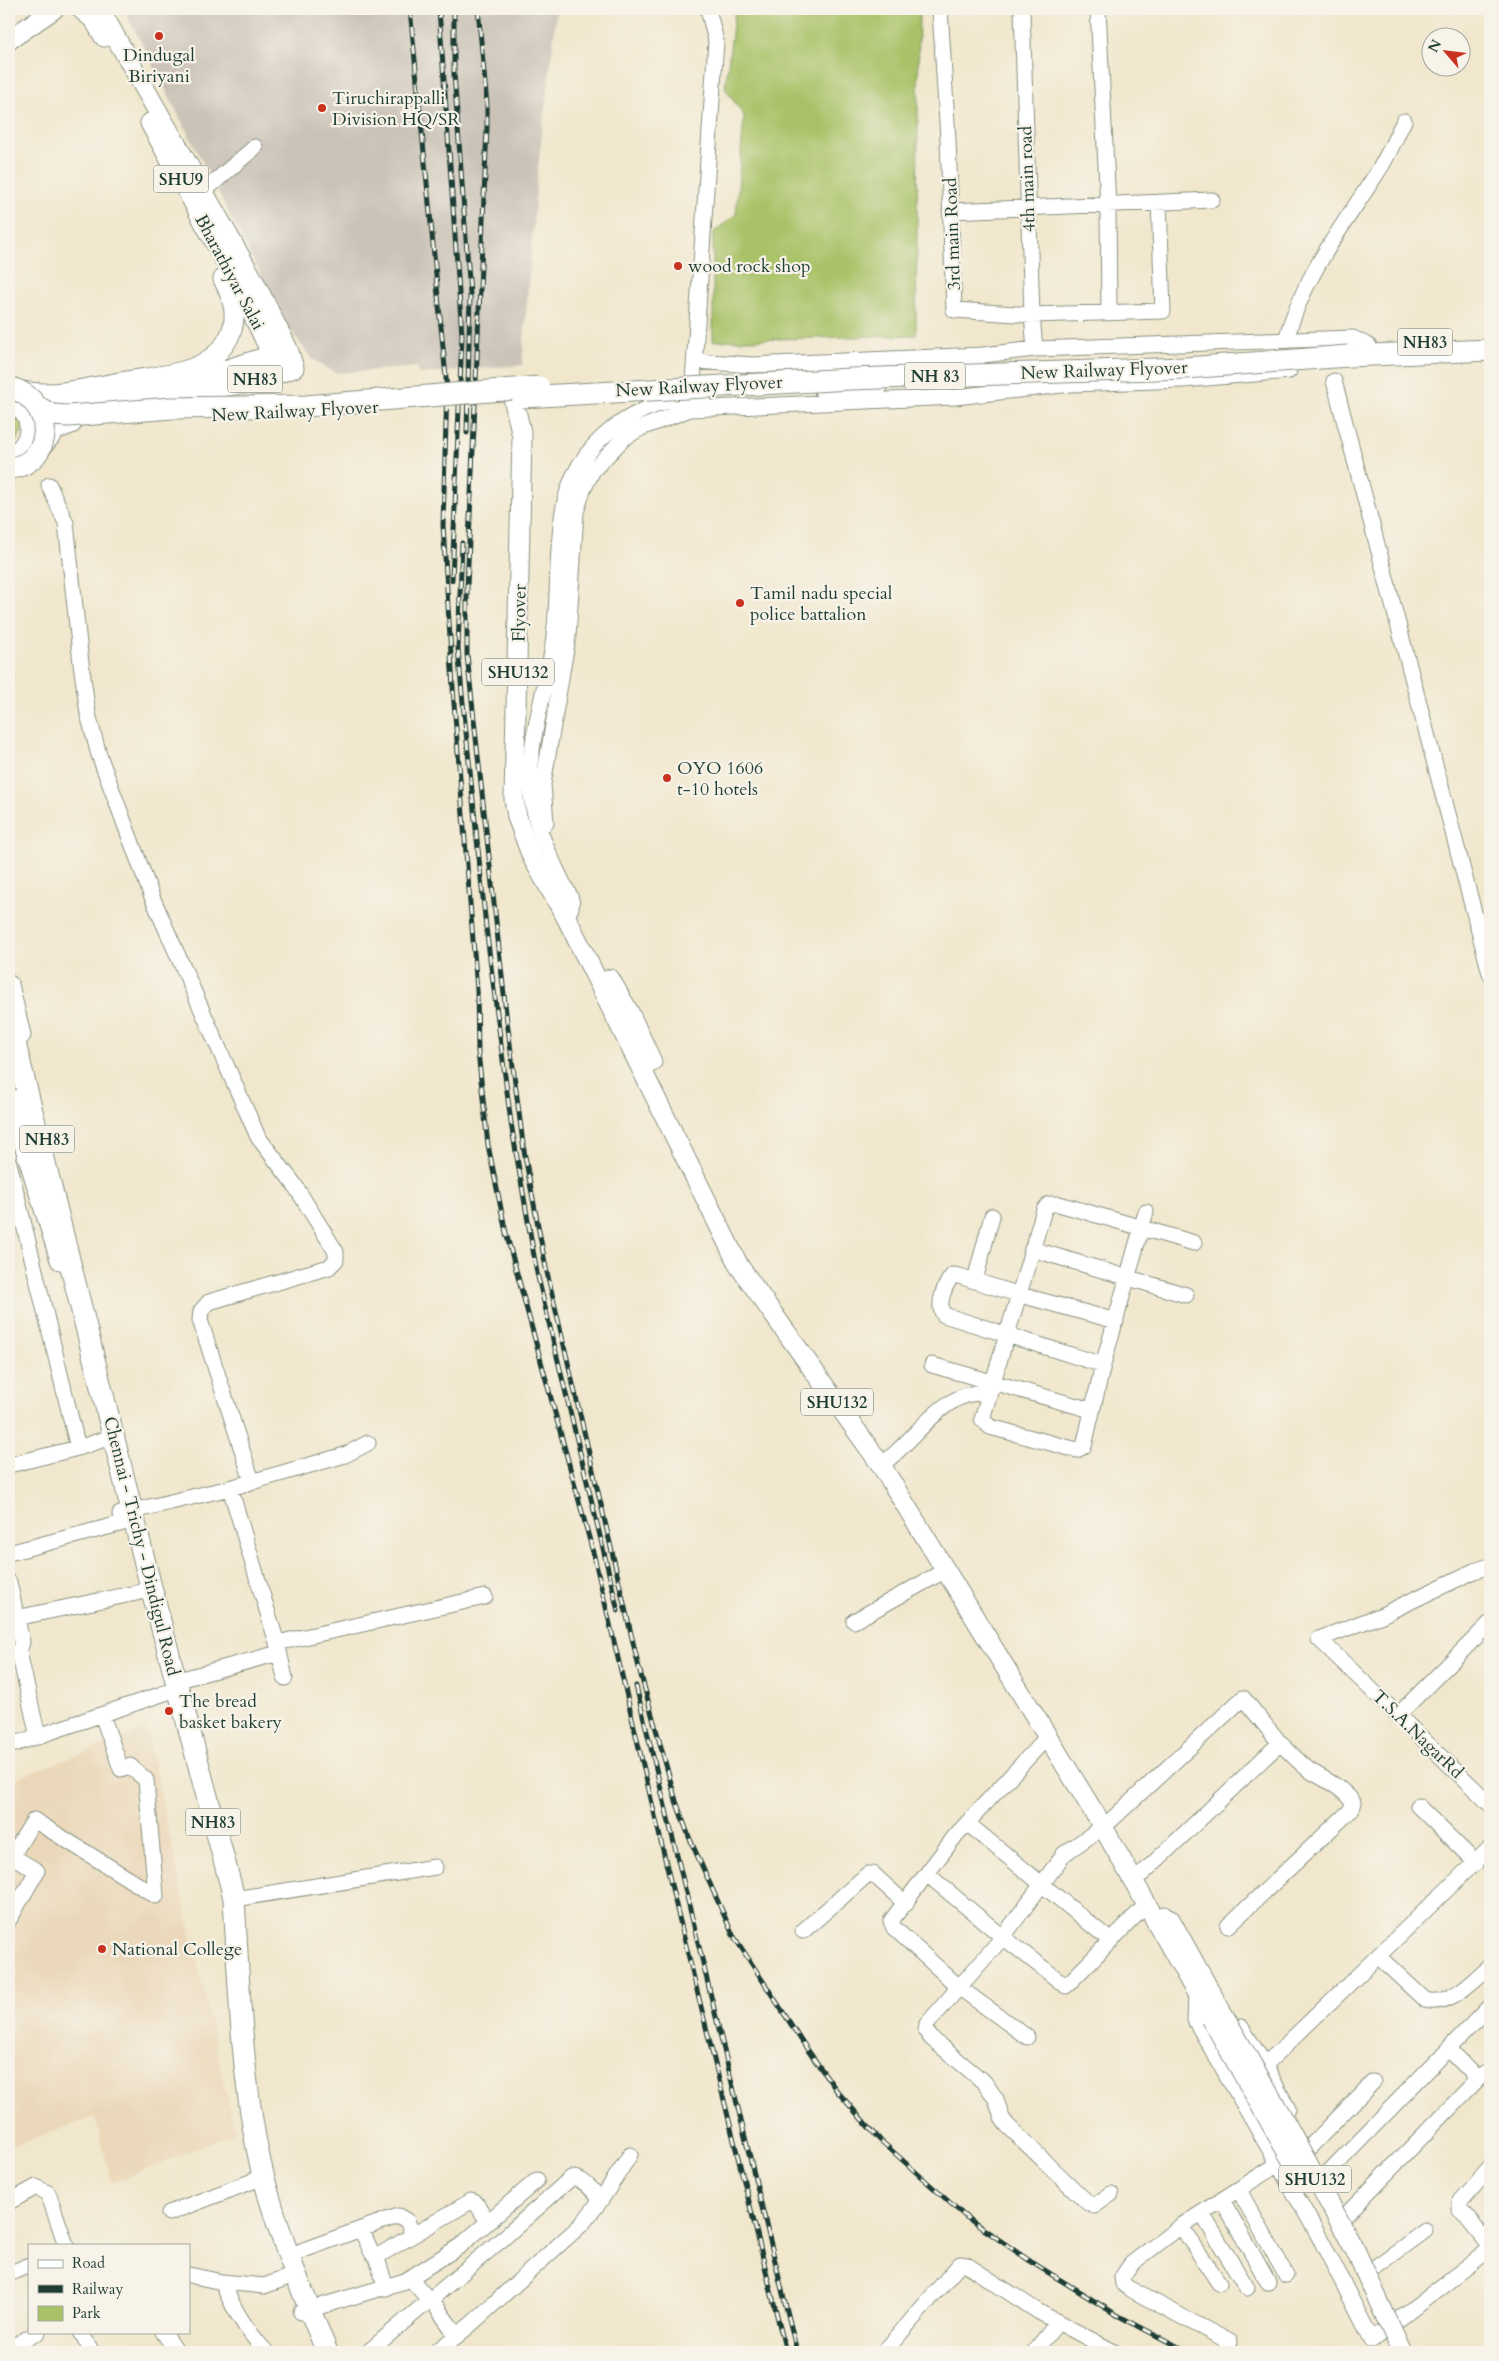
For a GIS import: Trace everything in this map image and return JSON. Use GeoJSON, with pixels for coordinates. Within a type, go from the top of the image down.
{"type":"FeatureCollection","features":[{"type":"Feature","properties":{"kind":"highway"},"geometry":{"type":"LineString","coordinates":[[1359,351],[1487,342]]}},
{"type":"Feature","properties":{"kind":"highway","name":"New Railway Flyover"},"geometry":{"type":"LineString","coordinates":[[10,467],[23,464],[31,443],[55,429],[72,423],[158,417],[315,412],[517,393],[576,384],[1359,351]]}},
{"type":"Feature","properties":{"kind":"highway","name":"New Railway Flyover"},"geometry":{"type":"LineString","coordinates":[[40,408],[52,415],[69,416],[172,408],[306,406],[517,393],[1184,368],[1359,351]]}},
{"type":"Feature","properties":{"kind":"highway"},"geometry":{"type":"LineString","coordinates":[[13,396],[32,398],[40,408],[45,428],[31,443]]}},
{"type":"Feature","properties":{"kind":"highway","name":"NH83"},"geometry":{"type":"LineString","coordinates":[[9,1019],[67,1257]]}},
{"type":"Feature","properties":{"kind":"highway","name":"NH83"},"geometry":{"type":"LineString","coordinates":[[9,1041],[67,1257]]}},
{"type":"Feature","properties":{"kind":"highway","name":"Chennai - Trichy - Dindigul Road"},"geometry":{"type":"LineString","coordinates":[[67,1257],[141,1592],[172,1686]]}},
{"type":"Feature","properties":{"kind":"highway","name":"Chennai - Trichy - Dindigul Road"},"geometry":{"type":"LineString","coordinates":[[125,1516],[194,1770],[234,1899],[231,1972],[233,2068],[253,2181],[286,2278],[327,2352]]}},
{"type":"Feature","properties":{"kind":"highway","name":"Chennai - Trichy - Dindigul Road"},"geometry":{"type":"LineString","coordinates":[[194,1770],[222,1913],[242,2030],[257,2148],[273,2205],[290,2255],[315,2352]]}},
{"type":"Feature","properties":{"kind":"main road"},"geometry":{"type":"LineString","coordinates":[[9,31],[38,9]]}},
{"type":"Feature","properties":{"kind":"main road"},"geometry":{"type":"LineString","coordinates":[[9,40],[54,9]]}},
{"type":"Feature","properties":{"kind":"main road","name":"SHU9"},"geometry":{"type":"LineString","coordinates":[[81,9],[92,9]]}},
{"type":"Feature","properties":{"kind":"main road","name":"Bharathiyar Salai"},"geometry":{"type":"LineString","coordinates":[[81,9],[94,20],[198,206],[253,279],[280,352]]}},
{"type":"Feature","properties":{"kind":"main road","name":"Bharathiyar Salai"},"geometry":{"type":"LineString","coordinates":[[102,9],[103,15],[198,206]]}},
{"type":"Feature","properties":{"kind":"main road"},"geometry":{"type":"LineString","coordinates":[[13,396],[54,394],[189,369],[211,360],[220,352],[232,331],[234,320],[233,305],[198,206]]}},
{"type":"Feature","properties":{"kind":"main road"},"geometry":{"type":"LineString","coordinates":[[13,396],[46,408],[196,386],[209,375],[280,352]]}},
{"type":"Feature","properties":{"kind":"main road","name":"NH83"},"geometry":{"type":"LineString","coordinates":[[196,386],[208,388],[279,374],[294,368],[280,352]]}},
{"type":"Feature","properties":{"kind":"main road","name":"Flyover"},"geometry":{"type":"LineString","coordinates":[[517,393],[528,435],[525,723],[522,797],[530,835],[564,903]]}},
{"type":"Feature","properties":{"kind":"main road"},"geometry":{"type":"LineString","coordinates":[[13,396],[28,419],[31,443]]}},
{"type":"Feature","properties":{"kind":"main road"},"geometry":{"type":"LineString","coordinates":[[31,443],[44,416],[64,406]]}},
{"type":"Feature","properties":{"kind":"main road","name":"SHU132"},"geometry":{"type":"LineString","coordinates":[[564,903],[739,1266],[884,1463],[946,1570],[1048,1736],[1106,1825],[1148,1903],[1164,1921],[1203,1993],[1283,2118],[1355,2250],[1402,2352]]}},
{"type":"Feature","properties":{"kind":"main road","name":"NH83"},"geometry":{"type":"LineString","coordinates":[[9,985],[71,1230],[79,1271],[75,1294]]}},
{"type":"Feature","properties":{"kind":"main road"},"geometry":{"type":"LineString","coordinates":[[9,1097],[14,1164],[75,1294]]}},
{"type":"Feature","properties":{"kind":"main road"},"geometry":{"type":"LineString","coordinates":[[884,1463],[999,1640],[1106,1825],[1142,1874],[1164,1921]]}},
{"type":"Feature","properties":{"kind":"main road","name":"SHU132"},"geometry":{"type":"LineString","coordinates":[[1215,2012],[1316,2202],[1389,2352]]}},
{"type":"Feature","properties":{"kind":"street"},"geometry":{"type":"LineString","coordinates":[[691,403],[716,41],[708,9]]}},
{"type":"Feature","properties":{"kind":"street","name":"3rd main Road"},"geometry":{"type":"LineString","coordinates":[[940,9],[948,139],[954,310],[1032,314],[1164,311],[1159,202]]}},
{"type":"Feature","properties":{"kind":"street","name":"4th main road"},"geometry":{"type":"LineString","coordinates":[[1022,9],[1034,349]]}},
{"type":"Feature","properties":{"kind":"street"},"geometry":{"type":"LineString","coordinates":[[1098,9],[1108,205],[1109,313]]}},
{"type":"Feature","properties":{"kind":"street"},"geometry":{"type":"LineString","coordinates":[[1286,340],[1292,318],[1303,292],[1330,244],[1379,170],[1404,121]]}},
{"type":"Feature","properties":{"kind":"street"},"geometry":{"type":"LineString","coordinates":[[198,206],[255,147]]}},
{"type":"Feature","properties":{"kind":"street"},"geometry":{"type":"LineString","coordinates":[[950,211],[1212,200]]}},
{"type":"Feature","properties":{"kind":"street"},"geometry":{"type":"LineString","coordinates":[[691,403],[956,398],[1071,384],[1183,380],[1349,366],[1359,351],[1353,338],[1034,349],[986,355],[752,365],[695,362]]}},
{"type":"Feature","properties":{"kind":"street"},"geometry":{"type":"LineString","coordinates":[[956,398],[967,392],[989,359],[986,355]]}},
{"type":"Feature","properties":{"kind":"street"},"geometry":{"type":"LineString","coordinates":[[564,903],[569,884],[547,826],[543,784],[568,637],[576,512],[583,490],[594,470],[624,438],[691,403],[915,387],[940,382],[986,355]]}},
{"type":"Feature","properties":{"kind":"street"},"geometry":{"type":"LineString","coordinates":[[1334,380],[1490,973]]}},
{"type":"Feature","properties":{"kind":"street"},"geometry":{"type":"LineString","coordinates":[[49,486],[66,523],[80,663],[88,714],[105,772],[152,897],[258,1137],[294,1184],[336,1252],[336,1260],[329,1266],[209,1302],[202,1311],[200,1320],[252,1482]]}},
{"type":"Feature","properties":{"kind":"street"},"geometry":{"type":"LineString","coordinates":[[14,1164],[78,1448]]}},
{"type":"Feature","properties":{"kind":"street"},"geometry":{"type":"LineString","coordinates":[[1146,1212],[1141,1229],[1127,1278],[1116,1321],[1103,1365],[1084,1446],[1077,1450],[990,1427],[985,1424],[982,1419],[1017,1294],[1044,1210],[1049,1204],[1059,1204],[1141,1229],[1194,1243]]}},
{"type":"Feature","properties":{"kind":"street"},"geometry":{"type":"LineString","coordinates":[[975,1280],[992,1216]]}},
{"type":"Feature","properties":{"kind":"street"},"geometry":{"type":"LineString","coordinates":[[1032,1250],[1186,1295]]}},
{"type":"Feature","properties":{"kind":"street"},"geometry":{"type":"LineString","coordinates":[[1103,1365],[944,1315],[940,1310],[949,1280],[953,1275],[1116,1321]]}},
{"type":"Feature","properties":{"kind":"street"},"geometry":{"type":"LineString","coordinates":[[932,1365],[992,1388],[1092,1410]]}},
{"type":"Feature","properties":{"kind":"street"},"geometry":{"type":"LineString","coordinates":[[884,1463],[920,1428],[952,1402],[992,1388]]}},
{"type":"Feature","properties":{"kind":"street"},"geometry":{"type":"LineString","coordinates":[[9,1464],[78,1448],[107,1437]]}},
{"type":"Feature","properties":{"kind":"street"},"geometry":{"type":"LineString","coordinates":[[9,1553],[125,1516],[345,1455],[368,1443]]}},
{"type":"Feature","properties":{"kind":"street"},"geometry":{"type":"LineString","coordinates":[[230,1488],[278,1648],[285,1678]]}},
{"type":"Feature","properties":{"kind":"street","name":"T.S.A.NagarRd"},"geometry":{"type":"LineString","coordinates":[[1490,1566],[1474,1571],[1382,1615],[1319,1639],[1490,1804]]}},
{"type":"Feature","properties":{"kind":"street"},"geometry":{"type":"LineString","coordinates":[[854,1621],[946,1570]]}},
{"type":"Feature","properties":{"kind":"street"},"geometry":{"type":"LineString","coordinates":[[9,1582],[22,1642],[14,1654],[38,1737]]}},
{"type":"Feature","properties":{"kind":"street"},"geometry":{"type":"LineString","coordinates":[[16,1618],[141,1592]]}},
{"type":"Feature","properties":{"kind":"street"},"geometry":{"type":"LineString","coordinates":[[9,1746],[102,1715],[172,1686],[278,1648],[485,1597]]}},
{"type":"Feature","properties":{"kind":"street"},"geometry":{"type":"LineString","coordinates":[[1398,1715],[1490,1623]]}},
{"type":"Feature","properties":{"kind":"street"},"geometry":{"type":"LineString","coordinates":[[1111,2194],[1094,2206],[1088,2203],[1007,2125],[1002,2118],[996,2099],[986,2084],[926,2032],[927,2024],[1003,1937],[1064,1854],[1106,1825],[1243,1698],[1280,1743],[1311,1771],[1328,1779],[1346,1793],[1352,1802],[1351,1810],[1228,1926]]}},
{"type":"Feature","properties":{"kind":"street"},"geometry":{"type":"LineString","coordinates":[[9,1920],[37,1871],[10,1855],[34,1820],[156,1896],[146,1780],[130,1766],[121,1769],[102,1715]]}},
{"type":"Feature","properties":{"kind":"street"},"geometry":{"type":"LineString","coordinates":[[1027,2037],[960,1988],[892,1924],[894,1917],[906,1904],[967,1823],[1048,1736]]}},
{"type":"Feature","properties":{"kind":"street"},"geometry":{"type":"LineString","coordinates":[[1142,1874],[1280,1743]]}},
{"type":"Feature","properties":{"kind":"street"},"geometry":{"type":"LineString","coordinates":[[1418,1806],[1476,1863]]}},
{"type":"Feature","properties":{"kind":"street"},"geometry":{"type":"LineString","coordinates":[[967,1823],[1040,1885],[1111,1941]]}},
{"type":"Feature","properties":{"kind":"street"},"geometry":{"type":"LineString","coordinates":[[1265,2065],[1490,1848]]}},
{"type":"Feature","properties":{"kind":"street"},"geometry":{"type":"LineString","coordinates":[[234,1899],[434,1867]]}},
{"type":"Feature","properties":{"kind":"street"},"geometry":{"type":"LineString","coordinates":[[804,1931],[868,1874],[878,1878],[906,1904]]}},
{"type":"Feature","properties":{"kind":"street"},"geometry":{"type":"LineString","coordinates":[[928,1875],[1066,1986],[1148,1903]]}},
{"type":"Feature","properties":{"kind":"street"},"geometry":{"type":"LineString","coordinates":[[1379,1957],[1425,2000],[1433,2002],[1452,1996],[1490,1966]]}},
{"type":"Feature","properties":{"kind":"street"},"geometry":{"type":"LineString","coordinates":[[1408,2352],[1394,2324],[1345,2216],[1265,2065],[1230,2008],[1203,1993],[1195,2020],[1321,2240],[1372,2340],[1394,2324],[1490,2248],[1460,2209],[1460,2202],[1490,2168]]}},
{"type":"Feature","properties":{"kind":"street"},"geometry":{"type":"LineString","coordinates":[[1324,2177],[1490,2006]]}},
{"type":"Feature","properties":{"kind":"street"},"geometry":{"type":"LineString","coordinates":[[1449,2049],[1474,2075],[1485,2074]]}},
{"type":"Feature","properties":{"kind":"street"},"geometry":{"type":"LineString","coordinates":[[1345,2216],[1485,2074]]}},
{"type":"Feature","properties":{"kind":"street"},"geometry":{"type":"LineString","coordinates":[[1309,2148],[1373,2082]]}},
{"type":"Feature","properties":{"kind":"street"},"geometry":{"type":"LineString","coordinates":[[436,2352],[457,2336],[582,2224],[601,2200],[630,2155]]}},
{"type":"Feature","properties":{"kind":"street"},"geometry":{"type":"LineString","coordinates":[[1230,2342],[1128,2288],[1123,2284],[1122,2277],[1131,2264],[1182,2226],[1278,2164]]}},
{"type":"Feature","properties":{"kind":"street"},"geometry":{"type":"LineString","coordinates":[[368,2352],[507,2235],[570,2178],[577,2177],[601,2200]]}},
{"type":"Feature","properties":{"kind":"street"},"geometry":{"type":"LineString","coordinates":[[304,2311],[386,2288],[410,2278],[460,2246],[537,2180]]}},
{"type":"Feature","properties":{"kind":"street"},"geometry":{"type":"LineString","coordinates":[[169,2213],[253,2181]]}},
{"type":"Feature","properties":{"kind":"street"},"geometry":{"type":"LineString","coordinates":[[9,2202],[36,2187],[48,2193],[66,2244]]}},
{"type":"Feature","properties":{"kind":"street"},"geometry":{"type":"LineString","coordinates":[[1239,2190],[1286,2275]]}},
{"type":"Feature","properties":{"kind":"street"},"geometry":{"type":"LineString","coordinates":[[1222,2200],[1268,2282]]}},
{"type":"Feature","properties":{"kind":"street"},"geometry":{"type":"LineString","coordinates":[[376,2255],[471,2201],[476,2202],[488,2222]]}},
{"type":"Feature","properties":{"kind":"street"},"geometry":{"type":"LineString","coordinates":[[1202,2214],[1246,2288]]}},
{"type":"Feature","properties":{"kind":"street"},"geometry":{"type":"LineString","coordinates":[[290,2255],[398,2216],[407,2221],[412,2234]]}},
{"type":"Feature","properties":{"kind":"street"},"geometry":{"type":"LineString","coordinates":[[1182,2226],[1220,2283]]}},
{"type":"Feature","properties":{"kind":"street"},"geometry":{"type":"LineString","coordinates":[[361,2229],[372,2253],[376,2255],[386,2288]]}},
{"type":"Feature","properties":{"kind":"street"},"geometry":{"type":"LineString","coordinates":[[1370,2271],[1425,2231]]}},
{"type":"Feature","properties":{"kind":"street"},"geometry":{"type":"LineString","coordinates":[[884,2352],[960,2264],[967,2265],[1058,2322],[1114,2352]]}},
{"type":"Feature","properties":{"kind":"street"},"geometry":{"type":"LineString","coordinates":[[9,2274],[28,2265]]}},
{"type":"Feature","properties":{"kind":"street"},"geometry":{"type":"LineString","coordinates":[[190,2275],[222,2282],[264,2286],[286,2278]]}},
{"type":"Feature","properties":{"kind":"street"},"geometry":{"type":"LineString","coordinates":[[410,2278],[430,2300],[457,2336]]}},
{"type":"Feature","properties":{"kind":"street"},"geometry":{"type":"LineString","coordinates":[[222,2282],[239,2319],[266,2352]]}},
{"type":"Feature","properties":{"kind":"street"},"geometry":{"type":"LineString","coordinates":[[1034,2352],[1058,2322]]}},
{"type":"Feature","properties":{"kind":"street"},"geometry":{"type":"LineString","coordinates":[[9,2349],[35,2334]]}},
{"type":"Feature","properties":{"kind":"street"},"geometry":{"type":"LineString","coordinates":[[82,2334],[92,2352]]}},
{"type":"Feature","properties":{"kind":"street"},"geometry":{"type":"LineString","coordinates":[[164,2334],[177,2352]]}},
{"type":"Feature","properties":{"kind":"shaded area"},"geometry":{"type":"Polygon","coordinates":[[[124,9],[557,9],[537,176],[522,365],[419,374],[417,367],[336,373],[312,359],[287,326],[124,9]]]}},
{"type":"Feature","properties":{"kind":"shaded area","name":"National College"},"geometry":{"type":"Polygon","coordinates":[[[146,1729],[235,2133],[112,2183],[95,2117],[9,2147],[9,1781],[146,1729]]]}},
{"type":"Feature","properties":{"kind":"green space"},"geometry":{"type":"Polygon","coordinates":[[[735,9],[919,9],[916,335],[713,341],[713,233],[736,214],[744,116],[725,88],[735,9]]]}},
{"type":"Feature","properties":{"kind":"green space"},"geometry":{"type":"Polygon","coordinates":[[[9,407],[26,426],[9,451],[9,407]]]}},
{"type":"Feature","properties":{"kind":"railway"},"geometry":{"type":"LineString","coordinates":[[410,9],[447,388],[443,525],[454,703],[477,990],[478,1052],[488,1145],[506,1233],[594,1556],[674,1897],[786,2352]]}},
{"type":"Feature","properties":{"kind":"railway"},"geometry":{"type":"LineString","coordinates":[[439,9],[462,335],[452,580]]}},
{"type":"Feature","properties":{"kind":"railway"},"geometry":{"type":"LineString","coordinates":[[454,9],[454,73],[470,294],[467,433]]}},
{"type":"Feature","properties":{"kind":"railway"},"geometry":{"type":"LineString","coordinates":[[478,9],[487,105],[487,128],[467,587],[467,655],[506,1013],[524,1151],[546,1268],[639,1668],[676,1801],[689,1837],[733,1935],[807,2049],[837,2091],[880,2140],[966,2217],[1033,2263],[1117,2315],[1188,2352]]}},
{"type":"Feature","properties":{"kind":"railway"},"geometry":{"type":"LineString","coordinates":[[462,543],[458,648],[486,927],[511,1123],[537,1273],[618,1611]]}},
{"type":"Feature","properties":{"kind":"railway"},"geometry":{"type":"LineString","coordinates":[[636,1686],[797,2352]]}},
{"type":"Feature","properties":{"kind":"place","name":"Dindugal Biriyani"},"geometry":{"type":"Point","coordinates":[159,36]}},
{"type":"Feature","properties":{"kind":"place","name":"Tiruchirappalli Division HQ/SR"},"geometry":{"type":"Point","coordinates":[322,108]}},
{"type":"Feature","properties":{"kind":"place","name":"wood rock shop"},"geometry":{"type":"Point","coordinates":[678,266]}},
{"type":"Feature","properties":{"kind":"place","name":"Tamil nadu special police battalion"},"geometry":{"type":"Point","coordinates":[740,603]}},
{"type":"Feature","properties":{"kind":"place","name":"OYO 1606 t-10 hotels"},"geometry":{"type":"Point","coordinates":[667,778]}},
{"type":"Feature","properties":{"kind":"place","name":"The bread basket bakery"},"geometry":{"type":"Point","coordinates":[169,1711]}},
{"type":"Feature","properties":{"kind":"place","name":"National College"},"geometry":{"type":"Point","coordinates":[102,1949]}}]}
